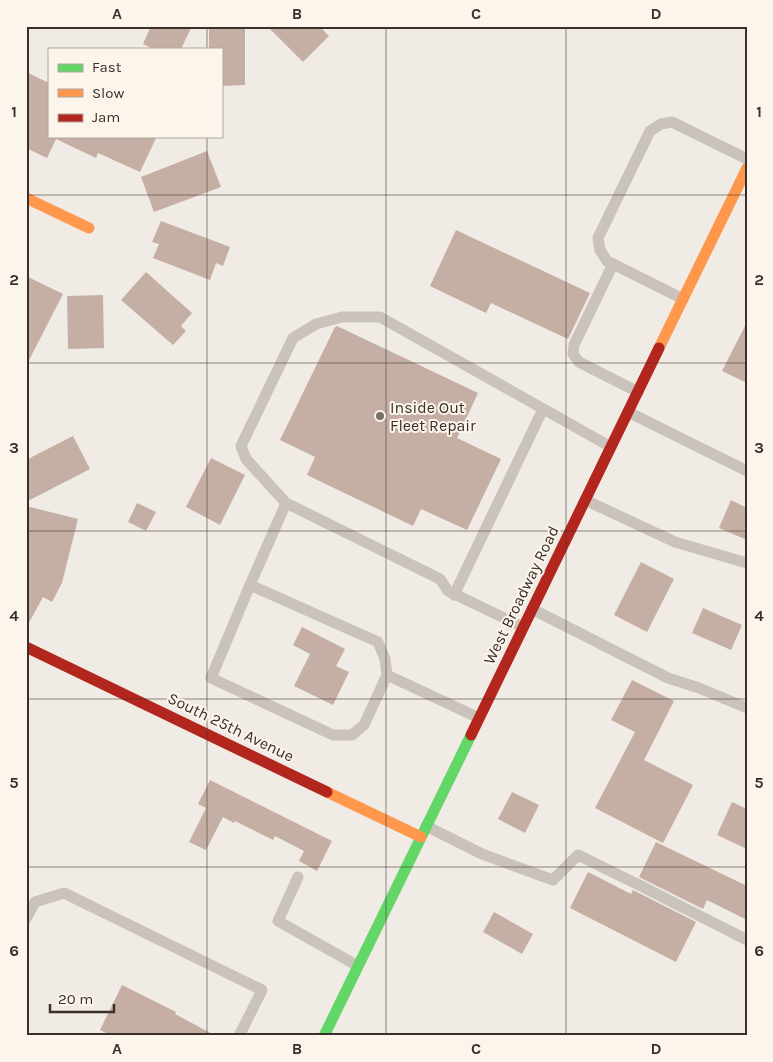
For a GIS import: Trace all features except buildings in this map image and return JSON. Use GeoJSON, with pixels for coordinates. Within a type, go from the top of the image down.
{"type":"FeatureCollection","features":[{"type":"Feature","properties":{"kind":"main road","name":"West Broadway Road"},"geometry":{"type":"LineString","coordinates":[[324,1036],[747,168]]}},
{"type":"Feature","properties":{"kind":"main road"},"geometry":{"type":"LineString","coordinates":[[26,198],[89,228]]}},
{"type":"Feature","properties":{"kind":"main road","name":"South 25th Avenue"},"geometry":{"type":"LineString","coordinates":[[26,647],[423,832]]}},
{"type":"Feature","properties":{"kind":"lane"},"geometry":{"type":"LineString","coordinates":[[683,299],[607,261],[600,250],[598,238],[650,131],[661,124],[672,122],[747,158]]}},
{"type":"Feature","properties":{"kind":"lane"},"geometry":{"type":"LineString","coordinates":[[613,264],[574,345],[573,354],[579,362],[638,392]]}},
{"type":"Feature","properties":{"kind":"lane"},"geometry":{"type":"LineString","coordinates":[[523,627],[454,595],[448,591],[440,579],[286,502],[246,459],[241,446],[293,338],[316,324],[342,317],[380,317],[611,447]]}},
{"type":"Feature","properties":{"kind":"lane"},"geometry":{"type":"LineString","coordinates":[[454,595],[543,409]]}},
{"type":"Feature","properties":{"kind":"lane"},"geometry":{"type":"LineString","coordinates":[[628,412],[747,471]]}},
{"type":"Feature","properties":{"kind":"lane"},"geometry":{"type":"LineString","coordinates":[[585,500],[675,542],[747,563]]}},
{"type":"Feature","properties":{"kind":"lane"},"geometry":{"type":"LineString","coordinates":[[250,586],[378,642],[385,659],[387,675],[364,725],[352,735],[333,735],[211,678],[250,586],[286,502]]}},
{"type":"Feature","properties":{"kind":"lane"},"geometry":{"type":"LineString","coordinates":[[532,610],[668,678],[699,688],[747,708]]}},
{"type":"Feature","properties":{"kind":"lane"},"geometry":{"type":"LineString","coordinates":[[387,675],[479,718]]}},
{"type":"Feature","properties":{"kind":"lane"},"geometry":{"type":"LineString","coordinates":[[423,832],[553,880],[578,855],[747,940]]}},
{"type":"Feature","properties":{"kind":"lane"},"geometry":{"type":"LineString","coordinates":[[298,877],[278,921],[358,966]]}},
{"type":"Feature","properties":{"kind":"lane"},"geometry":{"type":"LineString","coordinates":[[26,919],[34,902],[64,893],[262,990],[240,1036]]}},
{"type":"Feature","properties":{"kind":"traffic: fast"},"geometry":{"type":"LineString","coordinates":[[324,1036],[471,735]]}},
{"type":"Feature","properties":{"kind":"traffic: slow"},"geometry":{"type":"LineString","coordinates":[[659,348],[747,168]]}},
{"type":"Feature","properties":{"kind":"traffic: slow"},"geometry":{"type":"LineString","coordinates":[[26,198],[89,228]]}},
{"type":"Feature","properties":{"kind":"traffic: slow"},"geometry":{"type":"LineString","coordinates":[[327,792],[421,837]]}},
{"type":"Feature","properties":{"kind":"traffic: jam"},"geometry":{"type":"LineString","coordinates":[[471,735],[659,348]]}},
{"type":"Feature","properties":{"kind":"traffic: jam"},"geometry":{"type":"LineString","coordinates":[[26,647],[327,792]]}},
{"type":"Feature","properties":{"kind":"place","name":"Inside Out Fleet Repair"},"geometry":{"type":"Point","coordinates":[380,416]}}]}
